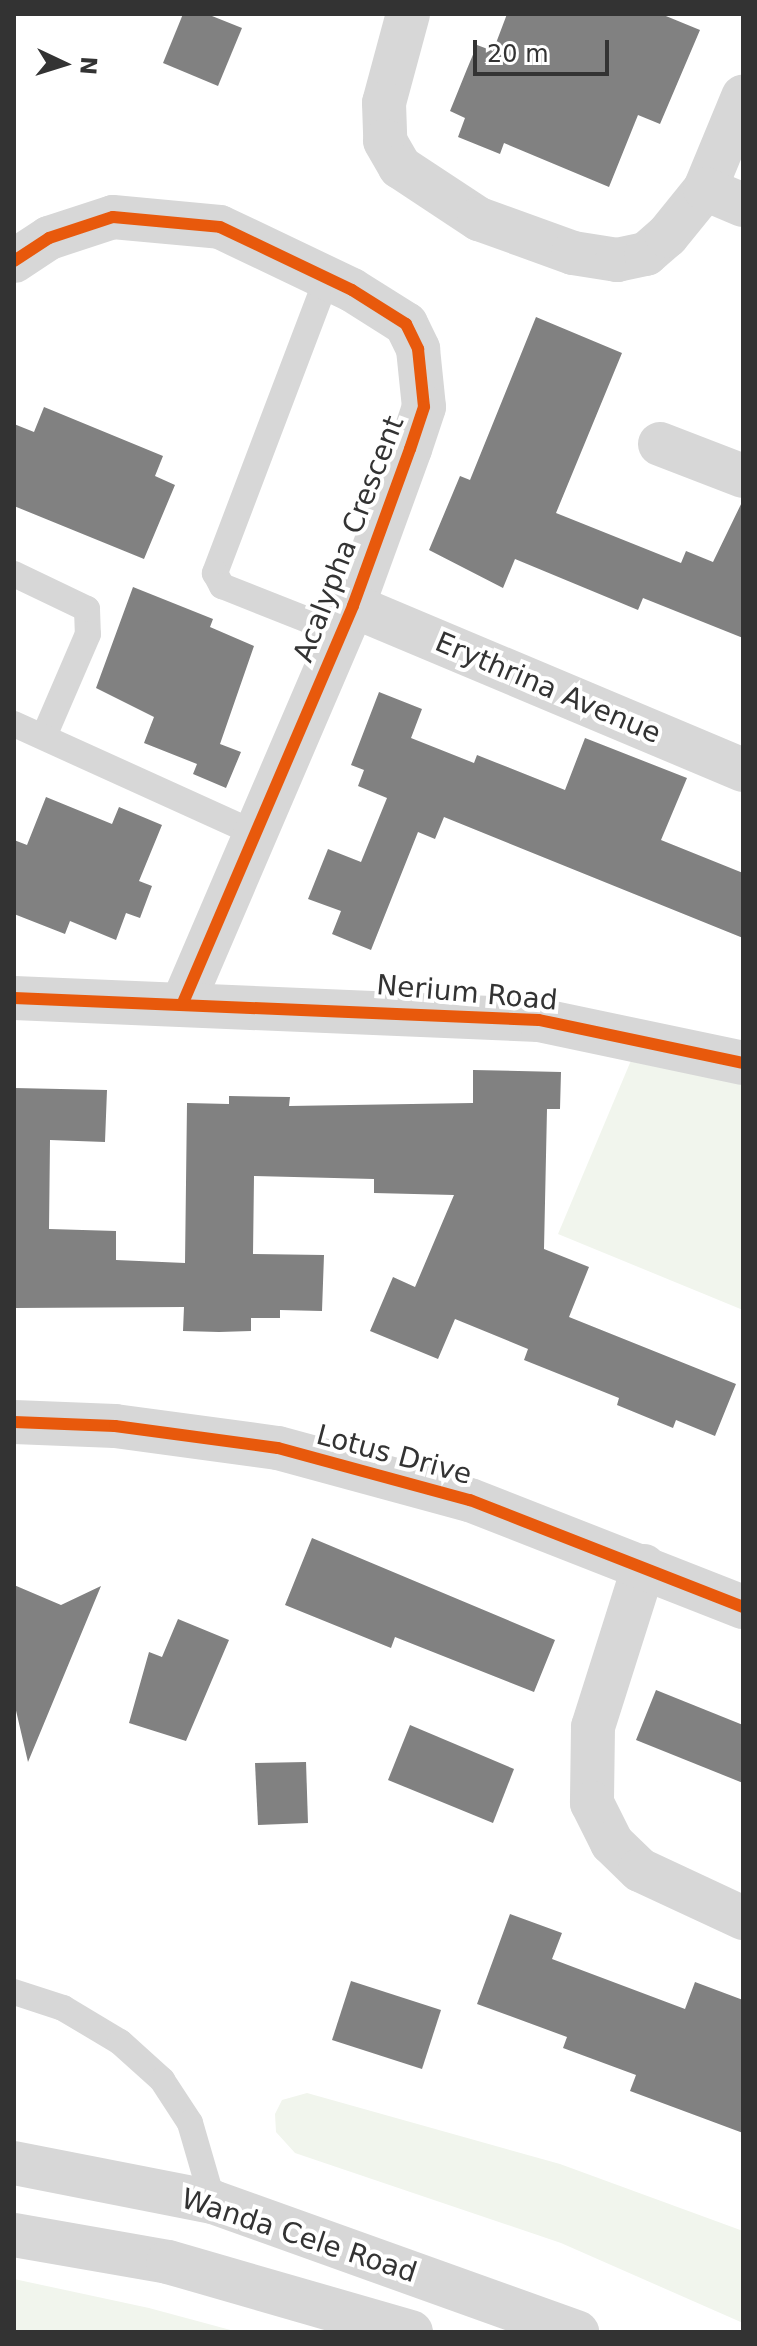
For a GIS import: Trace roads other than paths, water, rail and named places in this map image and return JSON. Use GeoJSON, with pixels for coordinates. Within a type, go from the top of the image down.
{"type":"FeatureCollection","features":[{"type":"Feature","properties":{"kind":"street"},"geometry":{"type":"LineString","coordinates":[[408,14],[384,103],[385,141],[400,167],[465,211],[573,253],[617,260],[646,254],[724,197],[743,97]]}},
{"type":"Feature","properties":{"kind":"street","name":"Acalypha Crescent"},"geometry":{"type":"LineString","coordinates":[[14,261],[49,238],[113,217],[220,227],[327,278],[406,324],[424,380],[424,407],[347,620],[183,1003]]}},
{"type":"Feature","properties":{"kind":"street"},"geometry":{"type":"LineString","coordinates":[[660,444],[743,476]]}},
{"type":"Feature","properties":{"kind":"street","name":"Erythrina Avenue"},"geometry":{"type":"LineString","coordinates":[[347,620],[743,770]]}},
{"type":"Feature","properties":{"kind":"street"},"geometry":{"type":"LineString","coordinates":[[14,998],[183,1003]]}},
{"type":"Feature","properties":{"kind":"street","name":"Nerium Road"},"geometry":{"type":"LineString","coordinates":[[183,1003],[539,1020],[743,1063]]}},
{"type":"Feature","properties":{"kind":"street","name":"Lotus Drive"},"geometry":{"type":"LineString","coordinates":[[14,1422],[115,1426],[278,1448],[470,1500],[743,1607]]}},
{"type":"Feature","properties":{"kind":"street"},"geometry":{"type":"LineString","coordinates":[[644,1566],[593,1727],[592,1803],[612,1843],[640,1870],[743,1918]]}},
{"type":"Feature","properties":{"kind":"street","name":"Wanda Cele Road"},"geometry":{"type":"LineString","coordinates":[[14,2163],[213,2202],[577,2332]]}},
{"type":"Feature","properties":{"kind":"street","name":"Wanda Cele Road"},"geometry":{"type":"LineString","coordinates":[[14,2235],[168,2262],[411,2332]]}},
{"type":"Feature","properties":{"kind":"lane"},"geometry":{"type":"LineString","coordinates":[[327,278],[215,573],[222,586],[347,620]]}},
{"type":"Feature","properties":{"kind":"lane"},"geometry":{"type":"LineString","coordinates":[[14,574],[87,609],[88,634],[44,736]]}},
{"type":"Feature","properties":{"kind":"lane"},"geometry":{"type":"LineString","coordinates":[[14,724],[256,834]]}},
{"type":"Feature","properties":{"kind":"lane"},"geometry":{"type":"LineString","coordinates":[[14,1992],[75,2015],[120,2042],[162,2080],[190,2123],[213,2202]]}}]}
